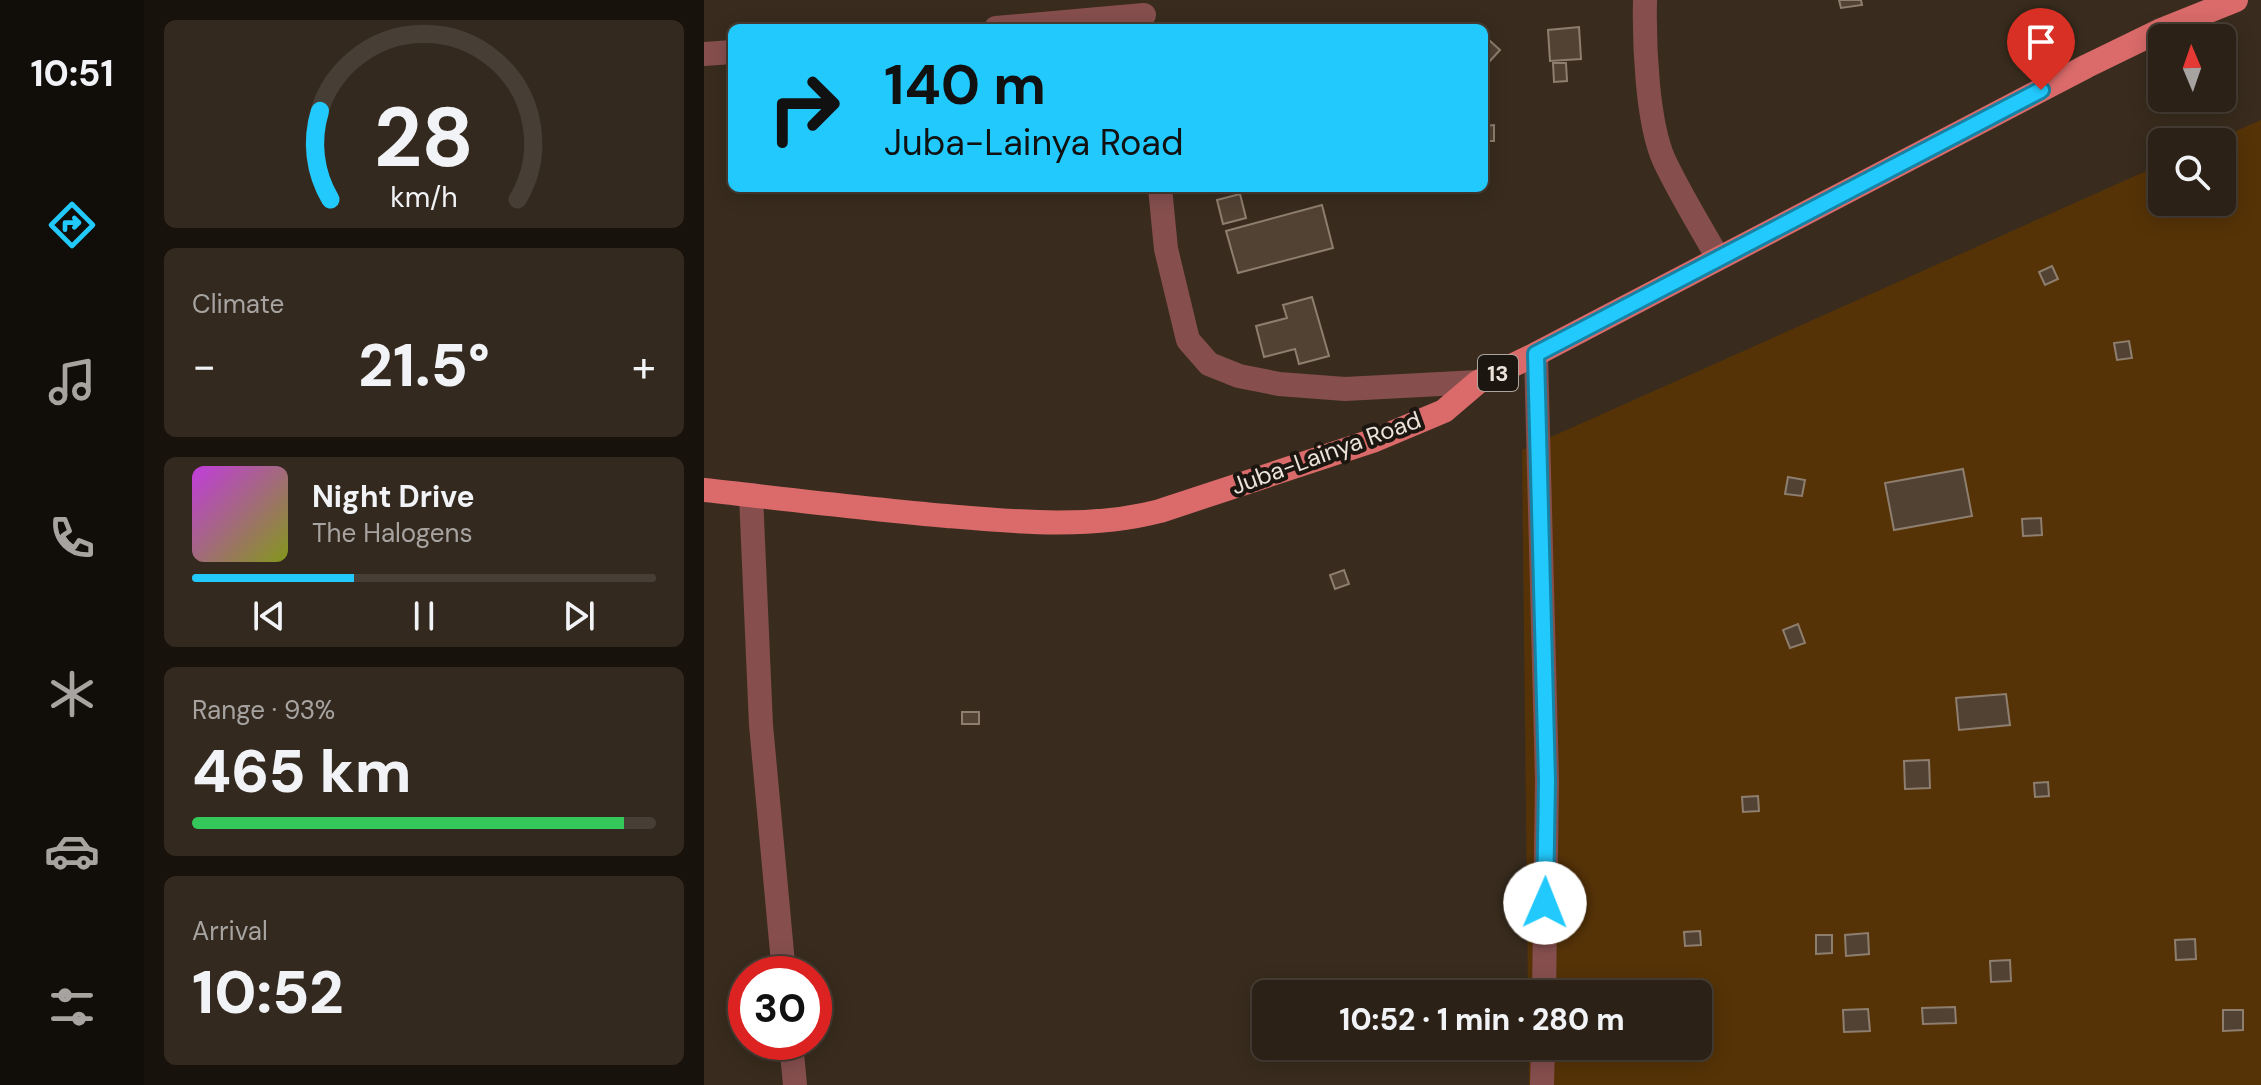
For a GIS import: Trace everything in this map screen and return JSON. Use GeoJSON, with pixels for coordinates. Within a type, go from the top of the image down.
{"type":"FeatureCollection","features":[{"type":"Feature","properties":{"kind":"main road","name":"Juba-Lainya Road"},"geometry":{"type":"LineString","coordinates":[[704,490],[1020,521],[1135,518],[1375,440],[1444,411],[1478,382],[2087,66],[2159,31],[2236,0]]}},
{"type":"Feature","properties":{"kind":"street"},"geometry":{"type":"LineString","coordinates":[[1645,0],[1650,94],[1656,138],[1664,160],[1718,258]]}},
{"type":"Feature","properties":{"kind":"street"},"geometry":{"type":"LineString","coordinates":[[1038,24],[1144,14]]}},
{"type":"Feature","properties":{"kind":"street"},"geometry":{"type":"LineString","coordinates":[[704,54],[728,52]]}},
{"type":"Feature","properties":{"kind":"street"},"geometry":{"type":"LineString","coordinates":[[1160,192],[1166,249],[1188,340],[1209,364],[1239,376],[1279,384],[1332,388],[1478,382]]}},
{"type":"Feature","properties":{"kind":"street"},"geometry":{"type":"LineString","coordinates":[[1536,354],[1547,781],[1544,980]]}},
{"type":"Feature","properties":{"kind":"street"},"geometry":{"type":"LineString","coordinates":[[751,495],[761,725],[782,956]]}},
{"type":"Feature","properties":{"kind":"street"},"geometry":{"type":"LineString","coordinates":[[793,1060],[795,1085]]}},
{"type":"Feature","properties":{"kind":"street"},"geometry":{"type":"LineString","coordinates":[[1542,1085],[1543,1060]]}},
{"type":"Feature","properties":{"kind":"shaded area"},"geometry":{"type":"Polygon","coordinates":[[[2261,120],[2261,1085],[1529,1085],[1529,1060],[1712,1060],[1712,980],[1528,980],[1522,450],[2148,170],[2148,216],[2236,216],[2236,131],[2261,120]]]}},
{"type":"Feature","properties":{"kind":"building"},"geometry":{"type":"Polygon","coordinates":[[[1839,0],[1861,0],[1862,5],[1841,8],[1839,0]]]}},
{"type":"Feature","properties":{"kind":"building"},"geometry":{"type":"Polygon","coordinates":[[[1579,27],[1581,59],[1550,61],[1548,30],[1579,27]]]}},
{"type":"Feature","properties":{"kind":"building"},"geometry":{"type":"Polygon","coordinates":[[[1488,41],[1500,50],[1489,62],[1488,61],[1488,41]]]}},
{"type":"Feature","properties":{"kind":"building"},"geometry":{"type":"Polygon","coordinates":[[[1553,63],[1566,63],[1567,81],[1554,82],[1553,63]]]}},
{"type":"Feature","properties":{"kind":"building"},"geometry":{"type":"Polygon","coordinates":[[[1494,125],[1494,141],[1488,141],[1488,126],[1494,125]]]}},
{"type":"Feature","properties":{"kind":"building"},"geometry":{"type":"Polygon","coordinates":[[[1240,194],[1246,218],[1223,224],[1217,200],[1240,194]]]}},
{"type":"Feature","properties":{"kind":"building"},"geometry":{"type":"Polygon","coordinates":[[[1322,205],[1333,248],[1238,273],[1226,231],[1322,205]]]}},
{"type":"Feature","properties":{"kind":"building"},"geometry":{"type":"Polygon","coordinates":[[[2052,266],[2058,279],[2045,285],[2039,272],[2052,266]]]}},
{"type":"Feature","properties":{"kind":"building"},"geometry":{"type":"Polygon","coordinates":[[[1312,297],[1329,356],[1299,364],[1295,349],[1264,357],[1256,326],[1287,318],[1283,305],[1312,297]]]}},
{"type":"Feature","properties":{"kind":"building"},"geometry":{"type":"Polygon","coordinates":[[[2129,341],[2132,358],[2117,360],[2114,343],[2129,341]]]}},
{"type":"Feature","properties":{"kind":"building"},"geometry":{"type":"Polygon","coordinates":[[[1963,469],[1972,516],[1894,530],[1885,483],[1963,469]]]}},
{"type":"Feature","properties":{"kind":"building"},"geometry":{"type":"Polygon","coordinates":[[[1788,477],[1805,480],[1802,496],[1785,494],[1788,477]]]}},
{"type":"Feature","properties":{"kind":"building"},"geometry":{"type":"Polygon","coordinates":[[[2041,518],[2042,535],[2023,536],[2022,519],[2041,518]]]}},
{"type":"Feature","properties":{"kind":"building"},"geometry":{"type":"Polygon","coordinates":[[[1344,570],[1349,584],[1335,589],[1330,575],[1344,570]]]}},
{"type":"Feature","properties":{"kind":"building"},"geometry":{"type":"Polygon","coordinates":[[[1798,624],[1805,643],[1790,648],[1783,630],[1798,624]]]}},
{"type":"Feature","properties":{"kind":"building"},"geometry":{"type":"Polygon","coordinates":[[[2006,694],[2010,725],[1959,730],[1956,698],[2006,694]]]}},
{"type":"Feature","properties":{"kind":"building"},"geometry":{"type":"Polygon","coordinates":[[[962,712],[979,712],[979,724],[962,724],[962,712]]]}},
{"type":"Feature","properties":{"kind":"building"},"geometry":{"type":"Polygon","coordinates":[[[1929,760],[1930,788],[1905,789],[1904,761],[1929,760]]]}},
{"type":"Feature","properties":{"kind":"building"},"geometry":{"type":"Polygon","coordinates":[[[2048,782],[2049,796],[2035,797],[2034,783],[2048,782]]]}},
{"type":"Feature","properties":{"kind":"building"},"geometry":{"type":"Polygon","coordinates":[[[1758,796],[1759,811],[1743,812],[1742,797],[1758,796]]]}},
{"type":"Feature","properties":{"kind":"building"},"geometry":{"type":"Polygon","coordinates":[[[1700,931],[1701,945],[1685,946],[1684,932],[1700,931]]]}},
{"type":"Feature","properties":{"kind":"building"},"geometry":{"type":"Polygon","coordinates":[[[1868,933],[1869,954],[1846,956],[1845,935],[1868,933]]]}},
{"type":"Feature","properties":{"kind":"building"},"geometry":{"type":"Polygon","coordinates":[[[1816,935],[1832,935],[1832,953],[1816,954],[1816,935]]]}},
{"type":"Feature","properties":{"kind":"building"},"geometry":{"type":"Polygon","coordinates":[[[2195,939],[2196,959],[2176,960],[2175,940],[2195,939]]]}},
{"type":"Feature","properties":{"kind":"building"},"geometry":{"type":"Polygon","coordinates":[[[2010,960],[2011,981],[1991,982],[1990,961],[2010,960]]]}},
{"type":"Feature","properties":{"kind":"building"},"geometry":{"type":"Polygon","coordinates":[[[1955,1007],[1956,1023],[1923,1024],[1922,1008],[1955,1007]]]}},
{"type":"Feature","properties":{"kind":"building"},"geometry":{"type":"Polygon","coordinates":[[[1868,1009],[1870,1031],[1844,1032],[1843,1010],[1868,1009]]]}},
{"type":"Feature","properties":{"kind":"building"},"geometry":{"type":"Polygon","coordinates":[[[2223,1010],[2243,1010],[2243,1030],[2223,1031],[2223,1010]]]}},
{"type":"Feature","properties":{"kind":"route"},"geometry":{"type":"LineString","coordinates":[[1545,903],[1547,781],[1536,354],[2041,90]]}}]}
